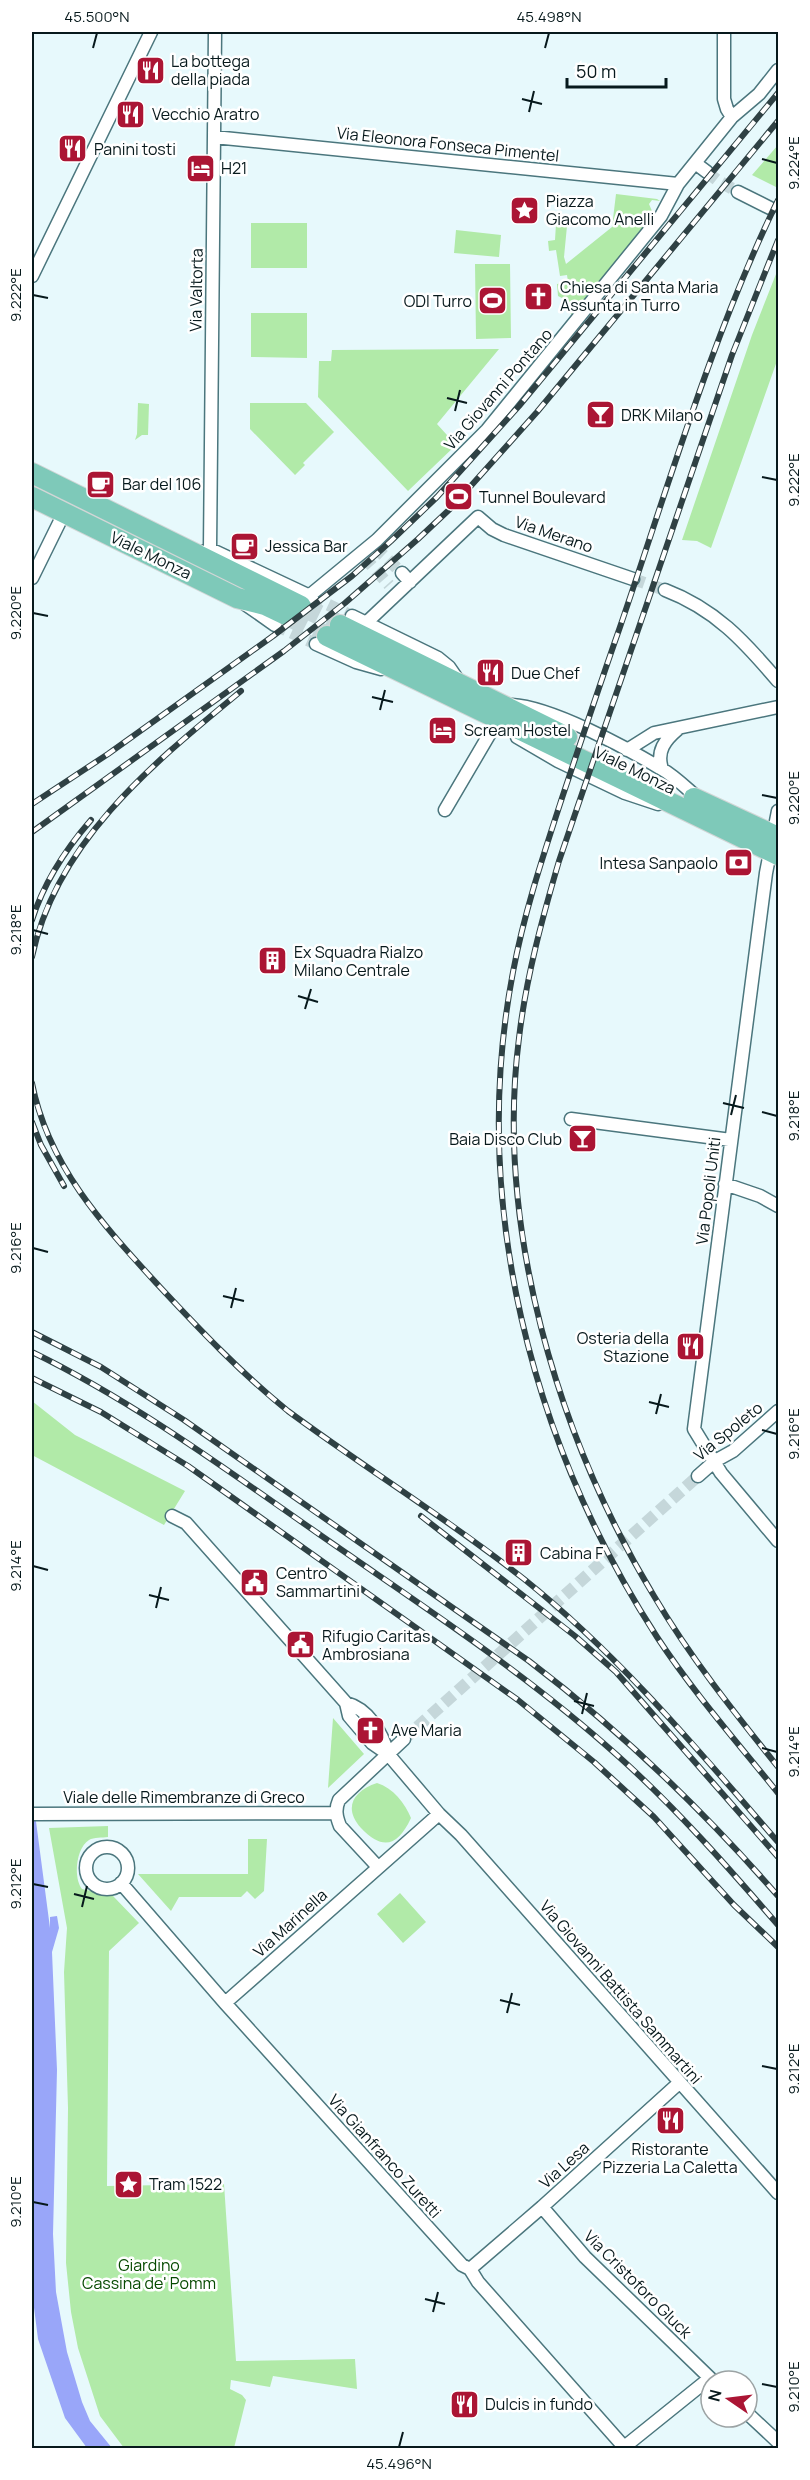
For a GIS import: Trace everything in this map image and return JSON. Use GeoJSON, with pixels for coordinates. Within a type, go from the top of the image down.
{"type":"FeatureCollection","features":[{"type":"Feature","properties":{"kind":"main road","name":"Viale Monza"},"geometry":{"type":"LineString","coordinates":[[32,473],[203,552],[297,608]]}},
{"type":"Feature","properties":{"kind":"main road"},"geometry":{"type":"LineString","coordinates":[[64,513],[74,493]]}},
{"type":"Feature","properties":{"kind":"main road","name":"Viale Monza"},"geometry":{"type":"LineString","coordinates":[[32,497],[237,598],[265,605],[297,608]]}},
{"type":"Feature","properties":{"kind":"main road","name":"Viale Monza"},"geometry":{"type":"LineString","coordinates":[[334,630],[397,670],[478,710],[564,749],[671,802],[776,844]]}},
{"type":"Feature","properties":{"kind":"main road","name":"Viale Monza"},"geometry":{"type":"LineString","coordinates":[[334,630],[460,684],[499,714],[703,803],[776,844]]}},
{"type":"Feature","properties":{"kind":"street"},"geometry":{"type":"LineString","coordinates":[[32,276],[151,32]]}},
{"type":"Feature","properties":{"kind":"street","name":"Via Valtorta"},"geometry":{"type":"LineString","coordinates":[[203,552],[215,32]]}},
{"type":"Feature","properties":{"kind":"street"},"geometry":{"type":"LineString","coordinates":[[724,32],[724,103],[732,117]]}},
{"type":"Feature","properties":{"kind":"street","name":"Via Giovanni Pontano"},"geometry":{"type":"LineString","coordinates":[[297,608],[374,545],[495,421],[661,216],[678,184],[732,117],[759,94],[778,70]]}},
{"type":"Feature","properties":{"kind":"street","name":"Via Eleonora Fonseca Pimentel"},"geometry":{"type":"LineString","coordinates":[[214,137],[678,184]]}},
{"type":"Feature","properties":{"kind":"street"},"geometry":{"type":"LineString","coordinates":[[695,163],[707,172]]}},
{"type":"Feature","properties":{"kind":"street"},"geometry":{"type":"LineString","coordinates":[[738,192],[770,208]]}},
{"type":"Feature","properties":{"kind":"street"},"geometry":{"type":"LineString","coordinates":[[32,578],[64,513]]}},
{"type":"Feature","properties":{"kind":"street","name":"Via Merano"},"geometry":{"type":"LineString","coordinates":[[366,622],[393,589],[478,517],[501,534],[633,579]]}},
{"type":"Feature","properties":{"kind":"street"},"geometry":{"type":"LineString","coordinates":[[665,590],[695,602],[715,615],[778,681]]}},
{"type":"Feature","properties":{"kind":"street","name":"Viale Monza"},"geometry":{"type":"LineString","coordinates":[[334,630],[366,622],[438,658],[449,667],[460,684]]}},
{"type":"Feature","properties":{"kind":"street","name":"Viale Monza"},"geometry":{"type":"LineString","coordinates":[[499,714],[523,705],[543,711],[662,769],[703,803]]}},
{"type":"Feature","properties":{"kind":"street"},"geometry":{"type":"LineString","coordinates":[[627,750],[649,735],[778,707]]}},
{"type":"Feature","properties":{"kind":"street","name":"Viale Monza"},"geometry":{"type":"LineString","coordinates":[[478,710],[499,714],[546,754],[625,794],[658,804],[671,802]]}},
{"type":"Feature","properties":{"kind":"street"},"geometry":{"type":"LineString","coordinates":[[445,810],[499,714]]}},
{"type":"Feature","properties":{"kind":"street"},"geometry":{"type":"LineString","coordinates":[[662,769],[660,760],[662,746],[679,728]]}},
{"type":"Feature","properties":{"kind":"street","name":"Via Popoli Uniti"},"geometry":{"type":"LineString","coordinates":[[715,1461],[694,1429],[763,891],[776,844],[778,811]]}},
{"type":"Feature","properties":{"kind":"street"},"geometry":{"type":"LineString","coordinates":[[571,1119],[731,1140]]}},
{"type":"Feature","properties":{"kind":"street"},"geometry":{"type":"LineString","coordinates":[[725,1184],[760,1196],[778,1206]]}},
{"type":"Feature","properties":{"kind":"street","name":"Via Spoleto"},"geometry":{"type":"LineString","coordinates":[[698,1476],[715,1461],[733,1451],[778,1411]]}},
{"type":"Feature","properties":{"kind":"street"},"geometry":{"type":"LineString","coordinates":[[715,1461],[721,1473],[778,1541]]}},
{"type":"Feature","properties":{"kind":"street"},"geometry":{"type":"LineString","coordinates":[[172,1516],[186,1523],[346,1703],[349,1716],[372,1743],[388,1754]]}},
{"type":"Feature","properties":{"kind":"street"},"geometry":{"type":"LineString","coordinates":[[378,1868],[340,1826],[336,1813],[339,1800],[404,1739]]}},
{"type":"Feature","properties":{"kind":"street","name":"Via Giovanni Battista Sammartini"},"geometry":{"type":"LineString","coordinates":[[388,1754],[778,2193]]}},
{"type":"Feature","properties":{"kind":"street","name":"Viale delle Rimembranze di Greco"},"geometry":{"type":"LineString","coordinates":[[32,1814],[336,1813]]}},
{"type":"Feature","properties":{"kind":"street","name":"Via Marinella"},"geometry":{"type":"LineString","coordinates":[[225,2003],[439,1814]]}},
{"type":"Feature","properties":{"kind":"street","name":"Via Gianfranco Zuretti"},"geometry":{"type":"LineString","coordinates":[[122,1883],[225,2003],[462,2265],[470,2269],[478,2282],[624,2448]]}},
{"type":"Feature","properties":{"kind":"street","name":"Via Lesa"},"geometry":{"type":"LineString","coordinates":[[470,2269],[679,2083]]}},
{"type":"Feature","properties":{"kind":"street","name":"Via Cristoforo Gluck"},"geometry":{"type":"LineString","coordinates":[[542,2207],[585,2257],[700,2369]]}},
{"type":"Feature","properties":{"kind":"street"},"geometry":{"type":"LineString","coordinates":[[624,2448],[699,2389]]}},
{"type":"Feature","properties":{"kind":"street"},"geometry":{"type":"LineString","coordinates":[[759,2424],[778,2442]]}},
{"type":"Feature","properties":{"kind":"green space"},"geometry":{"type":"Polygon","coordinates":[[[778,145],[778,188],[752,175],[778,145]]]}},
{"type":"Feature","properties":{"kind":"green space"},"geometry":{"type":"Polygon","coordinates":[[[616,194],[660,201],[652,200],[649,204],[652,211],[656,212],[574,316],[564,308],[564,299],[558,296],[557,284],[568,282],[567,275],[560,276],[556,250],[549,251],[548,241],[555,240],[556,224],[567,226],[564,257],[566,264],[612,227],[616,194]]]}},
{"type":"Feature","properties":{"kind":"green space"},"geometry":{"type":"Polygon","coordinates":[[[251,223],[307,223],[307,268],[251,268],[251,223]]]}},
{"type":"Feature","properties":{"kind":"green space"},"geometry":{"type":"Polygon","coordinates":[[[456,230],[501,235],[499,257],[454,253],[456,230]]]}},
{"type":"Feature","properties":{"kind":"green space","name":"ODI Turro"},"geometry":{"type":"Polygon","coordinates":[[[475,264],[510,264],[511,338],[476,339],[475,264]]]}},
{"type":"Feature","properties":{"kind":"green space"},"geometry":{"type":"Polygon","coordinates":[[[778,269],[778,358],[711,548],[697,541],[682,540],[752,335],[778,269]]]}},
{"type":"Feature","properties":{"kind":"green space"},"geometry":{"type":"Polygon","coordinates":[[[251,313],[307,313],[307,358],[251,357],[251,313]]]}},
{"type":"Feature","properties":{"kind":"green space"},"geometry":{"type":"Polygon","coordinates":[[[499,349],[437,424],[456,445],[408,491],[318,397],[319,361],[331,361],[332,350],[499,349]]]}},
{"type":"Feature","properties":{"kind":"green space"},"geometry":{"type":"Polygon","coordinates":[[[138,403],[149,404],[148,435],[142,435],[135,440],[137,434],[138,403]]]}},
{"type":"Feature","properties":{"kind":"green space"},"geometry":{"type":"Polygon","coordinates":[[[250,403],[306,403],[334,432],[303,463],[305,465],[295,475],[250,429],[250,403]]]}},
{"type":"Feature","properties":{"kind":"green space"},"geometry":{"type":"Polygon","coordinates":[[[32,1401],[75,1435],[185,1491],[164,1525],[32,1455],[32,1401]]]}},
{"type":"Feature","properties":{"kind":"green space"},"geometry":{"type":"Polygon","coordinates":[[[333,1718],[364,1754],[328,1788],[333,1718]]]}},
{"type":"Feature","properties":{"kind":"green space"},"geometry":{"type":"Polygon","coordinates":[[[377,1783],[388,1788],[398,1797],[411,1818],[401,1835],[389,1842],[376,1840],[369,1835],[361,1828],[353,1814],[353,1801],[357,1795],[377,1783]]]}},
{"type":"Feature","properties":{"kind":"green space","name":"Giardino Cassina de' Pomm"},"geometry":{"type":"Polygon","coordinates":[[[108,1826],[108,1837],[91,1839],[81,1849],[77,1863],[77,1878],[82,1889],[113,1896],[139,1923],[109,1951],[107,2186],[224,2184],[236,2361],[355,2359],[357,2389],[273,2376],[270,2387],[231,2380],[230,2389],[242,2395],[246,2400],[234,2448],[124,2448],[100,2416],[78,2348],[71,2312],[66,2263],[68,2108],[64,1972],[67,1928],[49,1828],[108,1826]]]}},
{"type":"Feature","properties":{"kind":"green space"},"geometry":{"type":"Polygon","coordinates":[[[248,1839],[267,1839],[264,1891],[255,1899],[247,1891],[241,1897],[179,1897],[171,1911],[138,1874],[248,1874],[248,1839]]]}},
{"type":"Feature","properties":{"kind":"green space"},"geometry":{"type":"Polygon","coordinates":[[[400,1893],[426,1922],[403,1943],[377,1914],[400,1893]]]}},
{"type":"Feature","properties":{"kind":"water"},"geometry":{"type":"Polygon","coordinates":[[[32,1791],[50,1928],[50,1917],[57,1916],[59,1928],[52,1952],[57,2070],[53,2234],[56,2292],[67,2352],[82,2402],[90,2421],[112,2448],[87,2448],[65,2418],[38,2339],[32,2292],[32,1791]]]}},
{"type":"Feature","properties":{"kind":"tunnel"},"geometry":{"type":"LineString","coordinates":[[707,172],[738,192]]}},
{"type":"Feature","properties":{"kind":"tunnel"},"geometry":{"type":"LineString","coordinates":[[375,547],[402,573]]}},
{"type":"Feature","properties":{"kind":"tunnel"},"geometry":{"type":"LineString","coordinates":[[364,557],[389,585]]}},
{"type":"Feature","properties":{"kind":"tunnel"},"geometry":{"type":"LineString","coordinates":[[633,579],[665,590]]}},
{"type":"Feature","properties":{"kind":"tunnel"},"geometry":{"type":"LineString","coordinates":[[312,597],[352,616]]}},
{"type":"Feature","properties":{"kind":"tunnel"},"geometry":{"type":"LineString","coordinates":[[301,606],[340,625]]}},
{"type":"Feature","properties":{"kind":"tunnel"},"geometry":{"type":"LineString","coordinates":[[288,616],[327,636]]}},
{"type":"Feature","properties":{"kind":"tunnel"},"geometry":{"type":"LineString","coordinates":[[275,625],[316,644]]}},
{"type":"Feature","properties":{"kind":"tunnel"},"geometry":{"type":"LineString","coordinates":[[404,1739],[698,1476]]}},
{"type":"Feature","properties":{"kind":"railway"},"geometry":{"type":"LineString","coordinates":[[32,804],[108,754],[273,636],[352,576],[391,541],[437,497],[519,406],[778,93]]}},
{"type":"Feature","properties":{"kind":"railway"},"geometry":{"type":"LineString","coordinates":[[32,832],[284,651],[345,603],[452,507],[537,412],[778,121]]}},
{"type":"Feature","properties":{"kind":"railway"},"geometry":{"type":"LineString","coordinates":[[778,200],[732,304],[712,357],[534,885],[513,972],[501,1059],[499,1146],[506,1232],[521,1318],[544,1402],[575,1483],[613,1562],[657,1637],[700,1697],[778,1793]]}},
{"type":"Feature","properties":{"kind":"railway"},"geometry":{"type":"LineString","coordinates":[[778,240],[732,355],[559,861],[526,993],[519,1038],[514,1109],[516,1182],[526,1255],[541,1328],[562,1399],[589,1468],[619,1534],[668,1619],[713,1684],[778,1767]]}},
{"type":"Feature","properties":{"kind":"railway"},"geometry":{"type":"LineString","coordinates":[[32,957],[44,915],[63,876],[86,841],[113,807],[143,776],[241,691]]}},
{"type":"Feature","properties":{"kind":"railway"},"geometry":{"type":"LineString","coordinates":[[32,920],[56,867],[91,820]]}},
{"type":"Feature","properties":{"kind":"railway"},"geometry":{"type":"LineString","coordinates":[[32,1083],[51,1141],[81,1193],[118,1241],[205,1335],[288,1411],[466,1535],[559,1609],[657,1705],[778,1842]]}},
{"type":"Feature","properties":{"kind":"railway"},"geometry":{"type":"LineString","coordinates":[[32,1122],[41,1145],[64,1186]]}},
{"type":"Feature","properties":{"kind":"railway"},"geometry":{"type":"LineString","coordinates":[[32,1332],[101,1367],[184,1420],[529,1661],[596,1715],[660,1772],[778,1896]]}},
{"type":"Feature","properties":{"kind":"railway"},"geometry":{"type":"LineString","coordinates":[[32,1352],[106,1392],[177,1436],[509,1667],[583,1725],[660,1796],[778,1925]]}},
{"type":"Feature","properties":{"kind":"railway"},"geometry":{"type":"LineString","coordinates":[[32,1378],[101,1412],[188,1466],[518,1700],[594,1762],[654,1817],[734,1905],[778,1947]]}},
{"type":"Feature","properties":{"kind":"railway"},"geometry":{"type":"LineString","coordinates":[[421,1516],[575,1636],[616,1672],[778,1857]]}},
{"type":"Feature","properties":{"kind":"place","name":"La bottega della piada"},"geometry":{"type":"Point","coordinates":[150,70]}},
{"type":"Feature","properties":{"kind":"place","name":"Vecchio Aratro"},"geometry":{"type":"Point","coordinates":[131,114]}},
{"type":"Feature","properties":{"kind":"place","name":"Panini tosti"},"geometry":{"type":"Point","coordinates":[73,149]}},
{"type":"Feature","properties":{"kind":"place","name":"H21"},"geometry":{"type":"Point","coordinates":[200,168]}},
{"type":"Feature","properties":{"kind":"place","name":"Piazza Giacomo Anelli"},"geometry":{"type":"Point","coordinates":[525,210]}},
{"type":"Feature","properties":{"kind":"place","name":"Chiesa di Santa Maria Assunta in Turro"},"geometry":{"type":"Point","coordinates":[539,296]}},
{"type":"Feature","properties":{"kind":"place","name":"ODI Turro"},"geometry":{"type":"Point","coordinates":[493,301]}},
{"type":"Feature","properties":{"kind":"place","name":"DRK Milano"},"geometry":{"type":"Point","coordinates":[600,415]}},
{"type":"Feature","properties":{"kind":"place","name":"Bar del 106"},"geometry":{"type":"Point","coordinates":[101,484]}},
{"type":"Feature","properties":{"kind":"place","name":"Tunnel Boulevard"},"geometry":{"type":"Point","coordinates":[458,497]}},
{"type":"Feature","properties":{"kind":"place","name":"Jessica Bar"},"geometry":{"type":"Point","coordinates":[244,546]}},
{"type":"Feature","properties":{"kind":"place","name":"Due Chef"},"geometry":{"type":"Point","coordinates":[490,673]}},
{"type":"Feature","properties":{"kind":"place","name":"Scream Hostel"},"geometry":{"type":"Point","coordinates":[443,730]}},
{"type":"Feature","properties":{"kind":"place","name":"Intesa Sanpaolo"},"geometry":{"type":"Point","coordinates":[739,863]}},
{"type":"Feature","properties":{"kind":"place","name":"Ex Squadra Rialzo Milano Centrale"},"geometry":{"type":"Point","coordinates":[273,961]}},
{"type":"Feature","properties":{"kind":"place","name":"Baia Disco Club"},"geometry":{"type":"Point","coordinates":[583,1139]}},
{"type":"Feature","properties":{"kind":"place","name":"Osteria della Stazione"},"geometry":{"type":"Point","coordinates":[690,1347]}},
{"type":"Feature","properties":{"kind":"place","name":"Cabina F"},"geometry":{"type":"Point","coordinates":[519,1553]}},
{"type":"Feature","properties":{"kind":"place","name":"Centro Sammartini"},"geometry":{"type":"Point","coordinates":[255,1582]}},
{"type":"Feature","properties":{"kind":"place","name":"Rifugio Caritas Ambrosiana"},"geometry":{"type":"Point","coordinates":[301,1645]}},
{"type":"Feature","properties":{"kind":"place","name":"Ave Maria"},"geometry":{"type":"Point","coordinates":[370,1730]}},
{"type":"Feature","properties":{"kind":"place","name":"Ristorante Pizzeria La Caletta"},"geometry":{"type":"Point","coordinates":[670,2121]}},
{"type":"Feature","properties":{"kind":"place","name":"Tram 1522"},"geometry":{"type":"Point","coordinates":[128,2184]}},
{"type":"Feature","properties":{"kind":"place","name":"Dulcis in fundo"},"geometry":{"type":"Point","coordinates":[464,2404]}}]}
